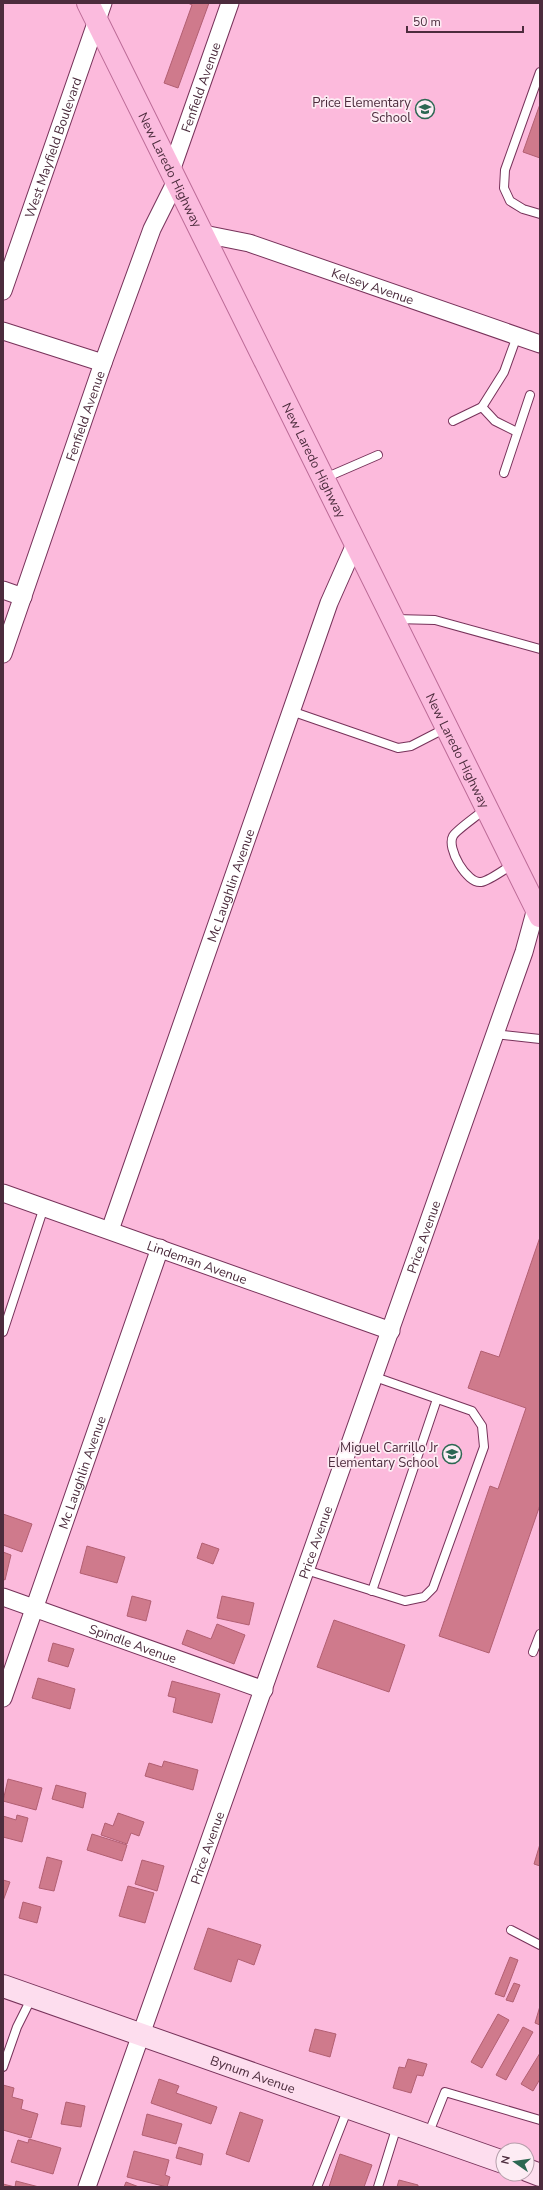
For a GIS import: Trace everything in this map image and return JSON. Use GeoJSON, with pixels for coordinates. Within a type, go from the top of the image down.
{"type":"FeatureCollection","features":[{"type":"Feature","properties":{"kind":"main road","name":"New Laredo Highway"},"geometry":{"type":"LineString","coordinates":[[96,8],[174,176],[514,864],[539,907]]}},
{"type":"Feature","properties":{"kind":"main road","name":"Bynum Avenue"},"geometry":{"type":"LineString","coordinates":[[3,1986],[495,2159]]}},
{"type":"Feature","properties":{"kind":"street","name":"Fenfield Avenue"},"geometry":{"type":"LineString","coordinates":[[3,654],[103,363],[152,229],[174,176],[230,3]]}},
{"type":"Feature","properties":{"kind":"street","name":"West Mayfield Boulevard"},"geometry":{"type":"LineString","coordinates":[[3,291],[96,8]]}},
{"type":"Feature","properties":{"kind":"street","name":"Kelsey Avenue"},"geometry":{"type":"LineString","coordinates":[[204,234],[249,243],[540,344]]}},
{"type":"Feature","properties":{"kind":"street"},"geometry":{"type":"LineString","coordinates":[[3,331],[103,363]]}},
{"type":"Feature","properties":{"kind":"street","name":"Mc Laughlin Avenue"},"geometry":{"type":"LineString","coordinates":[[110,1230],[329,603],[356,542]]}},
{"type":"Feature","properties":{"kind":"street"},"geometry":{"type":"LineString","coordinates":[[3,590],[23,597]]}},
{"type":"Feature","properties":{"kind":"street","name":"Price Avenue"},"geometry":{"type":"LineString","coordinates":[[87,2187],[392,1330],[539,907]]}},
{"type":"Feature","properties":{"kind":"street","name":"Lindeman Avenue"},"geometry":{"type":"LineString","coordinates":[[3,1193],[392,1330]]}},
{"type":"Feature","properties":{"kind":"street","name":"Mc Laughlin Avenue"},"geometry":{"type":"LineString","coordinates":[[3,1698],[160,1248]]}},
{"type":"Feature","properties":{"kind":"street","name":"Spindle Avenue"},"geometry":{"type":"LineString","coordinates":[[3,1597],[264,1690]]}},
{"type":"Feature","properties":{"kind":"lane"},"geometry":{"type":"LineString","coordinates":[[540,72],[505,170],[504,188],[510,201],[523,209],[540,214]]}},
{"type":"Feature","properties":{"kind":"lane"},"geometry":{"type":"LineString","coordinates":[[453,421],[482,407],[504,372],[517,336]]}},
{"type":"Feature","properties":{"kind":"lane"},"geometry":{"type":"LineString","coordinates":[[504,473],[530,395]]}},
{"type":"Feature","properties":{"kind":"lane"},"geometry":{"type":"LineString","coordinates":[[482,407],[495,421],[517,432]]}},
{"type":"Feature","properties":{"kind":"lane"},"geometry":{"type":"LineString","coordinates":[[325,479],[378,455]]}},
{"type":"Feature","properties":{"kind":"lane"},"geometry":{"type":"LineString","coordinates":[[394,619],[435,620],[540,648]]}},
{"type":"Feature","properties":{"kind":"lane"},"geometry":{"type":"LineString","coordinates":[[291,712],[398,748],[411,746],[447,728]]}},
{"type":"Feature","properties":{"kind":"lane"},"geometry":{"type":"LineString","coordinates":[[487,808],[453,836],[451,844],[454,856],[468,877],[474,881],[481,882],[514,864]]}},
{"type":"Feature","properties":{"kind":"lane"},"geometry":{"type":"LineString","coordinates":[[495,1034],[540,1039]]}},
{"type":"Feature","properties":{"kind":"lane"},"geometry":{"type":"LineString","coordinates":[[3,1332],[44,1207]]}},
{"type":"Feature","properties":{"kind":"lane"},"geometry":{"type":"LineString","coordinates":[[306,1570],[405,1602],[424,1597],[432,1588],[484,1447],[482,1426],[472,1411],[375,1377]]}},
{"type":"Feature","properties":{"kind":"lane"},"geometry":{"type":"LineString","coordinates":[[372,1591],[437,1399]]}},
{"type":"Feature","properties":{"kind":"lane"},"geometry":{"type":"LineString","coordinates":[[533,1652],[540,1634]]}},
{"type":"Feature","properties":{"kind":"lane"},"geometry":{"type":"LineString","coordinates":[[511,1930],[540,1945]]}},
{"type":"Feature","properties":{"kind":"lane"},"geometry":{"type":"LineString","coordinates":[[3,2067],[17,2027],[32,1996]]}},
{"type":"Feature","properties":{"kind":"lane"},"geometry":{"type":"LineString","coordinates":[[428,2136],[445,2092],[540,2120]]}},
{"type":"Feature","properties":{"kind":"lane"},"geometry":{"type":"LineString","coordinates":[[317,2187],[348,2108]]}},
{"type":"Feature","properties":{"kind":"lane"},"geometry":{"type":"LineString","coordinates":[[378,2187],[397,2125]]}},
{"type":"Feature","properties":{"kind":"building"},"geometry":{"type":"Polygon","coordinates":[[[188,3],[209,3],[178,88],[164,83],[192,5],[188,3]]]}},
{"type":"Feature","properties":{"kind":"building"},"geometry":{"type":"Polygon","coordinates":[[[540,104],[540,158],[523,152],[540,104]]]}},
{"type":"Feature","properties":{"kind":"building"},"geometry":{"type":"Polygon","coordinates":[[[540,1237],[540,1505],[489,1653],[439,1636],[490,1486],[498,1489],[526,1408],[468,1388],[481,1351],[499,1357],[540,1237]]]}},
{"type":"Feature","properties":{"kind":"building"},"geometry":{"type":"Polygon","coordinates":[[[3,1514],[32,1524],[22,1552],[3,1545],[3,1514]]]}},
{"type":"Feature","properties":{"kind":"building"},"geometry":{"type":"Polygon","coordinates":[[[202,1543],[219,1549],[213,1564],[197,1558],[202,1543]]]}},
{"type":"Feature","properties":{"kind":"building"},"geometry":{"type":"Polygon","coordinates":[[[87,1546],[125,1557],[117,1583],[80,1573],[87,1546]]]}},
{"type":"Feature","properties":{"kind":"building"},"geometry":{"type":"Polygon","coordinates":[[[3,1552],[11,1555],[5,1580],[3,1579],[3,1552]]]}},
{"type":"Feature","properties":{"kind":"building"},"geometry":{"type":"Polygon","coordinates":[[[132,1596],[151,1601],[146,1621],[127,1616],[132,1596]]]}},
{"type":"Feature","properties":{"kind":"building"},"geometry":{"type":"Polygon","coordinates":[[[222,1596],[254,1603],[249,1625],[217,1618],[222,1596]]]}},
{"type":"Feature","properties":{"kind":"building"},"geometry":{"type":"Polygon","coordinates":[[[334,1620],[405,1645],[389,1692],[317,1667],[334,1620]]]}},
{"type":"Feature","properties":{"kind":"building"},"geometry":{"type":"Polygon","coordinates":[[[217,1624],[245,1635],[234,1664],[182,1644],[187,1630],[211,1639],[217,1624]]]}},
{"type":"Feature","properties":{"kind":"building"},"geometry":{"type":"Polygon","coordinates":[[[53,1643],[74,1649],[68,1667],[48,1661],[53,1643]]]}},
{"type":"Feature","properties":{"kind":"building"},"geometry":{"type":"Polygon","coordinates":[[[38,1678],[75,1689],[70,1709],[32,1698],[38,1678]]]}},
{"type":"Feature","properties":{"kind":"building"},"geometry":{"type":"Polygon","coordinates":[[[172,1681],[220,1694],[212,1723],[173,1712],[176,1698],[168,1696],[172,1681]]]}},
{"type":"Feature","properties":{"kind":"building"},"geometry":{"type":"Polygon","coordinates":[[[164,1761],[198,1770],[193,1790],[145,1776],[149,1763],[162,1767],[164,1761]]]}},
{"type":"Feature","properties":{"kind":"building"},"geometry":{"type":"Polygon","coordinates":[[[8,1779],[42,1788],[36,1810],[3,1801],[8,1779]]]}},
{"type":"Feature","properties":{"kind":"building"},"geometry":{"type":"Polygon","coordinates":[[[56,1785],[86,1793],[83,1808],[52,1799],[56,1785]]]}},
{"type":"Feature","properties":{"kind":"building"},"geometry":{"type":"Polygon","coordinates":[[[118,1813],[144,1822],[139,1836],[131,1833],[127,1844],[101,1835],[105,1823],[113,1826],[118,1813]]]}},
{"type":"Feature","properties":{"kind":"building"},"geometry":{"type":"Polygon","coordinates":[[[17,1815],[28,1818],[22,1842],[3,1837],[3,1816],[16,1820],[17,1815]]]}},
{"type":"Feature","properties":{"kind":"building"},"geometry":{"type":"Polygon","coordinates":[[[92,1834],[127,1845],[122,1861],[87,1850],[92,1834]]]}},
{"type":"Feature","properties":{"kind":"building"},"geometry":{"type":"Polygon","coordinates":[[[540,1844],[540,1866],[534,1864],[540,1844]]]}},
{"type":"Feature","properties":{"kind":"building"},"geometry":{"type":"Polygon","coordinates":[[[47,1857],[62,1861],[54,1891],[39,1888],[47,1857]]]}},
{"type":"Feature","properties":{"kind":"building"},"geometry":{"type":"Polygon","coordinates":[[[142,1860],[164,1866],[157,1891],[135,1884],[142,1860]]]}},
{"type":"Feature","properties":{"kind":"building"},"geometry":{"type":"Polygon","coordinates":[[[3,1880],[10,1882],[3,1901],[3,1880]]]}},
{"type":"Feature","properties":{"kind":"building"},"geometry":{"type":"Polygon","coordinates":[[[128,1886],[154,1893],[145,1923],[119,1916],[128,1886]]]}},
{"type":"Feature","properties":{"kind":"building"},"geometry":{"type":"Polygon","coordinates":[[[23,1902],[41,1907],[37,1923],[19,1918],[23,1902]]]}},
{"type":"Feature","properties":{"kind":"building"},"geometry":{"type":"Polygon","coordinates":[[[208,1928],[261,1945],[254,1965],[238,1959],[231,1982],[194,1969],[208,1928]]]}},
{"type":"Feature","properties":{"kind":"building"},"geometry":{"type":"Polygon","coordinates":[[[510,1957],[518,1960],[504,1997],[495,1994],[510,1957]]]}},
{"type":"Feature","properties":{"kind":"building"},"geometry":{"type":"Polygon","coordinates":[[[514,1983],[520,1985],[513,2002],[506,2000],[514,1983]]]}},
{"type":"Feature","properties":{"kind":"building"},"geometry":{"type":"Polygon","coordinates":[[[540,2006],[540,2025],[535,2023],[540,2006]]]}},
{"type":"Feature","properties":{"kind":"building"},"geometry":{"type":"Polygon","coordinates":[[[498,2014],[509,2020],[482,2068],[471,2062],[498,2014]]]}},
{"type":"Feature","properties":{"kind":"building"},"geometry":{"type":"Polygon","coordinates":[[[523,2027],[533,2032],[506,2080],[496,2075],[523,2027]]]}},
{"type":"Feature","properties":{"kind":"building"},"geometry":{"type":"Polygon","coordinates":[[[315,2029],[336,2034],[330,2057],[309,2051],[315,2029]]]}},
{"type":"Feature","properties":{"kind":"building"},"geometry":{"type":"Polygon","coordinates":[[[540,2053],[540,2079],[533,2091],[521,2084],[540,2053]]]}},
{"type":"Feature","properties":{"kind":"building"},"geometry":{"type":"Polygon","coordinates":[[[408,2059],[427,2064],[423,2076],[417,2075],[411,2093],[393,2088],[399,2067],[405,2068],[408,2059]]]}},
{"type":"Feature","properties":{"kind":"building"},"geometry":{"type":"Polygon","coordinates":[[[159,2079],[179,2086],[176,2093],[217,2107],[211,2124],[151,2103],[159,2079]]]}},
{"type":"Feature","properties":{"kind":"building"},"geometry":{"type":"Polygon","coordinates":[[[3,2085],[14,2088],[12,2097],[23,2100],[21,2109],[38,2114],[31,2138],[3,2130],[3,2085]]]}},
{"type":"Feature","properties":{"kind":"building"},"geometry":{"type":"Polygon","coordinates":[[[66,2102],[85,2106],[81,2127],[61,2124],[66,2102]]]}},
{"type":"Feature","properties":{"kind":"building"},"geometry":{"type":"Polygon","coordinates":[[[240,2112],[263,2120],[249,2162],[226,2154],[240,2112]]]}},
{"type":"Feature","properties":{"kind":"building"},"geometry":{"type":"Polygon","coordinates":[[[147,2114],[182,2124],[176,2144],[142,2135],[147,2114]]]}},
{"type":"Feature","properties":{"kind":"building"},"geometry":{"type":"Polygon","coordinates":[[[29,2139],[61,2148],[53,2174],[11,2162],[18,2140],[28,2143],[29,2139]]]}},
{"type":"Feature","properties":{"kind":"building"},"geometry":{"type":"Polygon","coordinates":[[[179,2147],[203,2154],[201,2165],[176,2158],[179,2147]]]}},
{"type":"Feature","properties":{"kind":"building"},"geometry":{"type":"Polygon","coordinates":[[[134,2151],[169,2160],[165,2175],[170,2177],[167,2187],[127,2177],[134,2151]]]}},
{"type":"Feature","properties":{"kind":"building"},"geometry":{"type":"Polygon","coordinates":[[[340,2154],[372,2165],[364,2187],[329,2187],[340,2154]]]}},
{"type":"Feature","properties":{"kind":"building"},"geometry":{"type":"Polygon","coordinates":[[[399,2180],[418,2185],[418,2187],[397,2187],[399,2180]]]}},
{"type":"Feature","properties":{"kind":"building"},"geometry":{"type":"Polygon","coordinates":[[[16,2181],[39,2187],[15,2187],[16,2181]]]}},
{"type":"Feature","properties":{"kind":"building"},"geometry":{"type":"Polygon","coordinates":[[[126,2182],[139,2187],[124,2187],[126,2182]]]}},
{"type":"Feature","properties":{"kind":"building"},"geometry":{"type":"Polygon","coordinates":[[[3,2184],[15,2187],[3,2187],[3,2184]]]}},
{"type":"Feature","properties":{"kind":"place","name":"Price Elementary School"},"geometry":{"type":"Point","coordinates":[425,109]}},
{"type":"Feature","properties":{"kind":"place","name":"Miguel Carrillo Jr Elementary School"},"geometry":{"type":"Point","coordinates":[452,1454]}}]}
